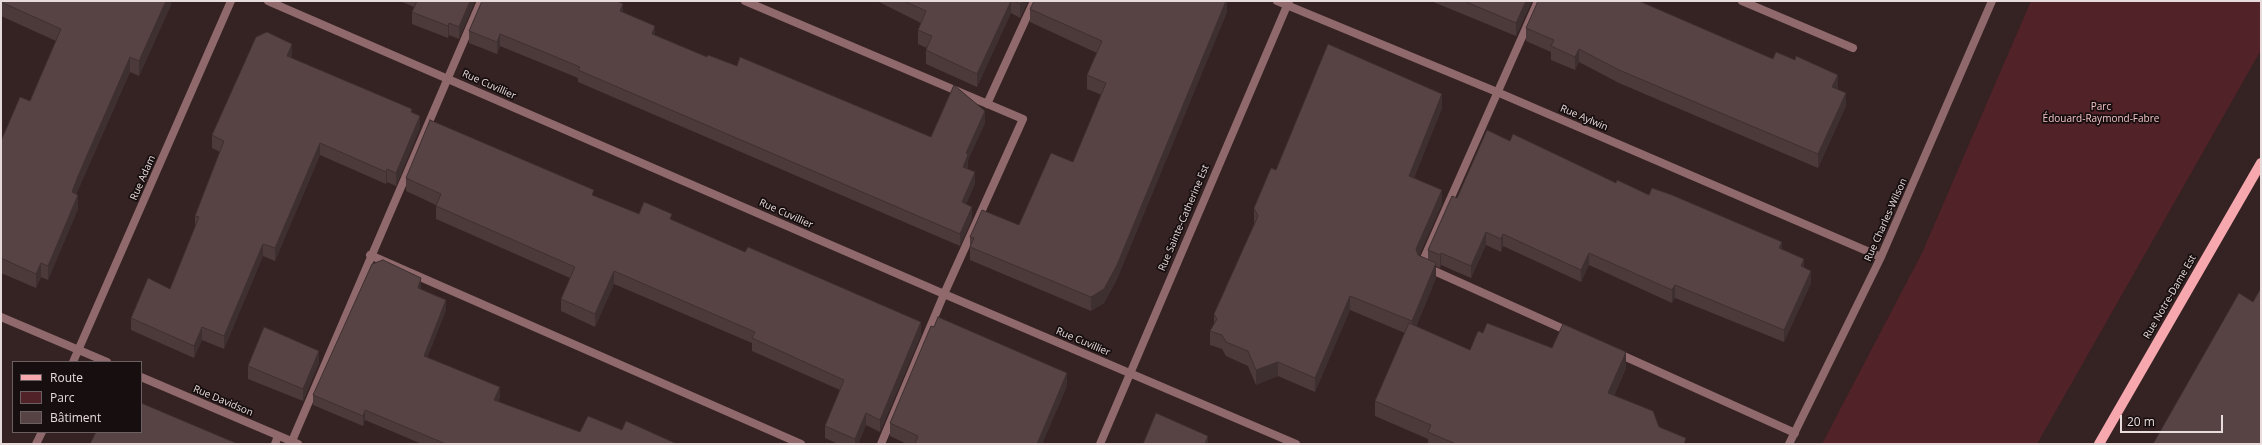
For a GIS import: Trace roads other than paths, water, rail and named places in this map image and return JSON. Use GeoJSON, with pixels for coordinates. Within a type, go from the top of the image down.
{"type":"FeatureCollection","features":[{"type":"Feature","properties":{"kind":"main road","name":"Rue Notre-Dame Est"},"geometry":{"type":"LineString","coordinates":[[2099,444],[2261,163]]}},
{"type":"Feature","properties":{"kind":"street","name":"Rue Adam"},"geometry":{"type":"LineString","coordinates":[[74,361],[231,1]]}},
{"type":"Feature","properties":{"kind":"street","name":"Rue Cuvillier"},"geometry":{"type":"LineString","coordinates":[[268,1],[449,78],[944,294],[1296,444]]}},
{"type":"Feature","properties":{"kind":"street"},"geometry":{"type":"LineString","coordinates":[[295,443],[370,255],[449,78],[481,1]]}},
{"type":"Feature","properties":{"kind":"street"},"geometry":{"type":"LineString","coordinates":[[745,1],[1023,119],[944,294],[881,444]]}},
{"type":"Feature","properties":{"kind":"street"},"geometry":{"type":"LineString","coordinates":[[987,104],[1034,1]]}},
{"type":"Feature","properties":{"kind":"street","name":"Rue Aylwin"},"geometry":{"type":"LineString","coordinates":[[1277,1],[1288,3],[1881,257]]}},
{"type":"Feature","properties":{"kind":"street"},"geometry":{"type":"LineString","coordinates":[[1538,1],[1421,265],[1581,337]]}},
{"type":"Feature","properties":{"kind":"street"},"geometry":{"type":"LineString","coordinates":[[1742,1],[1853,48]]}},
{"type":"Feature","properties":{"kind":"street","name":"Rue Charles-Wilson"},"geometry":{"type":"LineString","coordinates":[[1789,444],[1881,257],[1992,1]]}},
{"type":"Feature","properties":{"kind":"street","name":"Rue Sainte-Catherine Est"},"geometry":{"type":"LineString","coordinates":[[1100,444],[1288,3]]}},
{"type":"Feature","properties":{"kind":"street"},"geometry":{"type":"LineString","coordinates":[[370,255],[801,444]]}},
{"type":"Feature","properties":{"kind":"street"},"geometry":{"type":"LineString","coordinates":[[1,317],[105,361]]}},
{"type":"Feature","properties":{"kind":"street"},"geometry":{"type":"LineString","coordinates":[[1610,350],[1795,433]]}},
{"type":"Feature","properties":{"kind":"street","name":"Rue Davidson"},"geometry":{"type":"LineString","coordinates":[[142,377],[295,443]]}},
{"type":"Feature","properties":{"kind":"street"},"geometry":{"type":"LineString","coordinates":[[36,444],[42,433]]}},
{"type":"Feature","properties":{"kind":"street"},"geometry":{"type":"LineString","coordinates":[[275,444],[278,436]]}},
{"type":"Feature","properties":{"kind":"park label","name":"Parc Édouard-Raymond-Fabre"},"geometry":{"type":"Point","coordinates":[2101,112]}}]}
